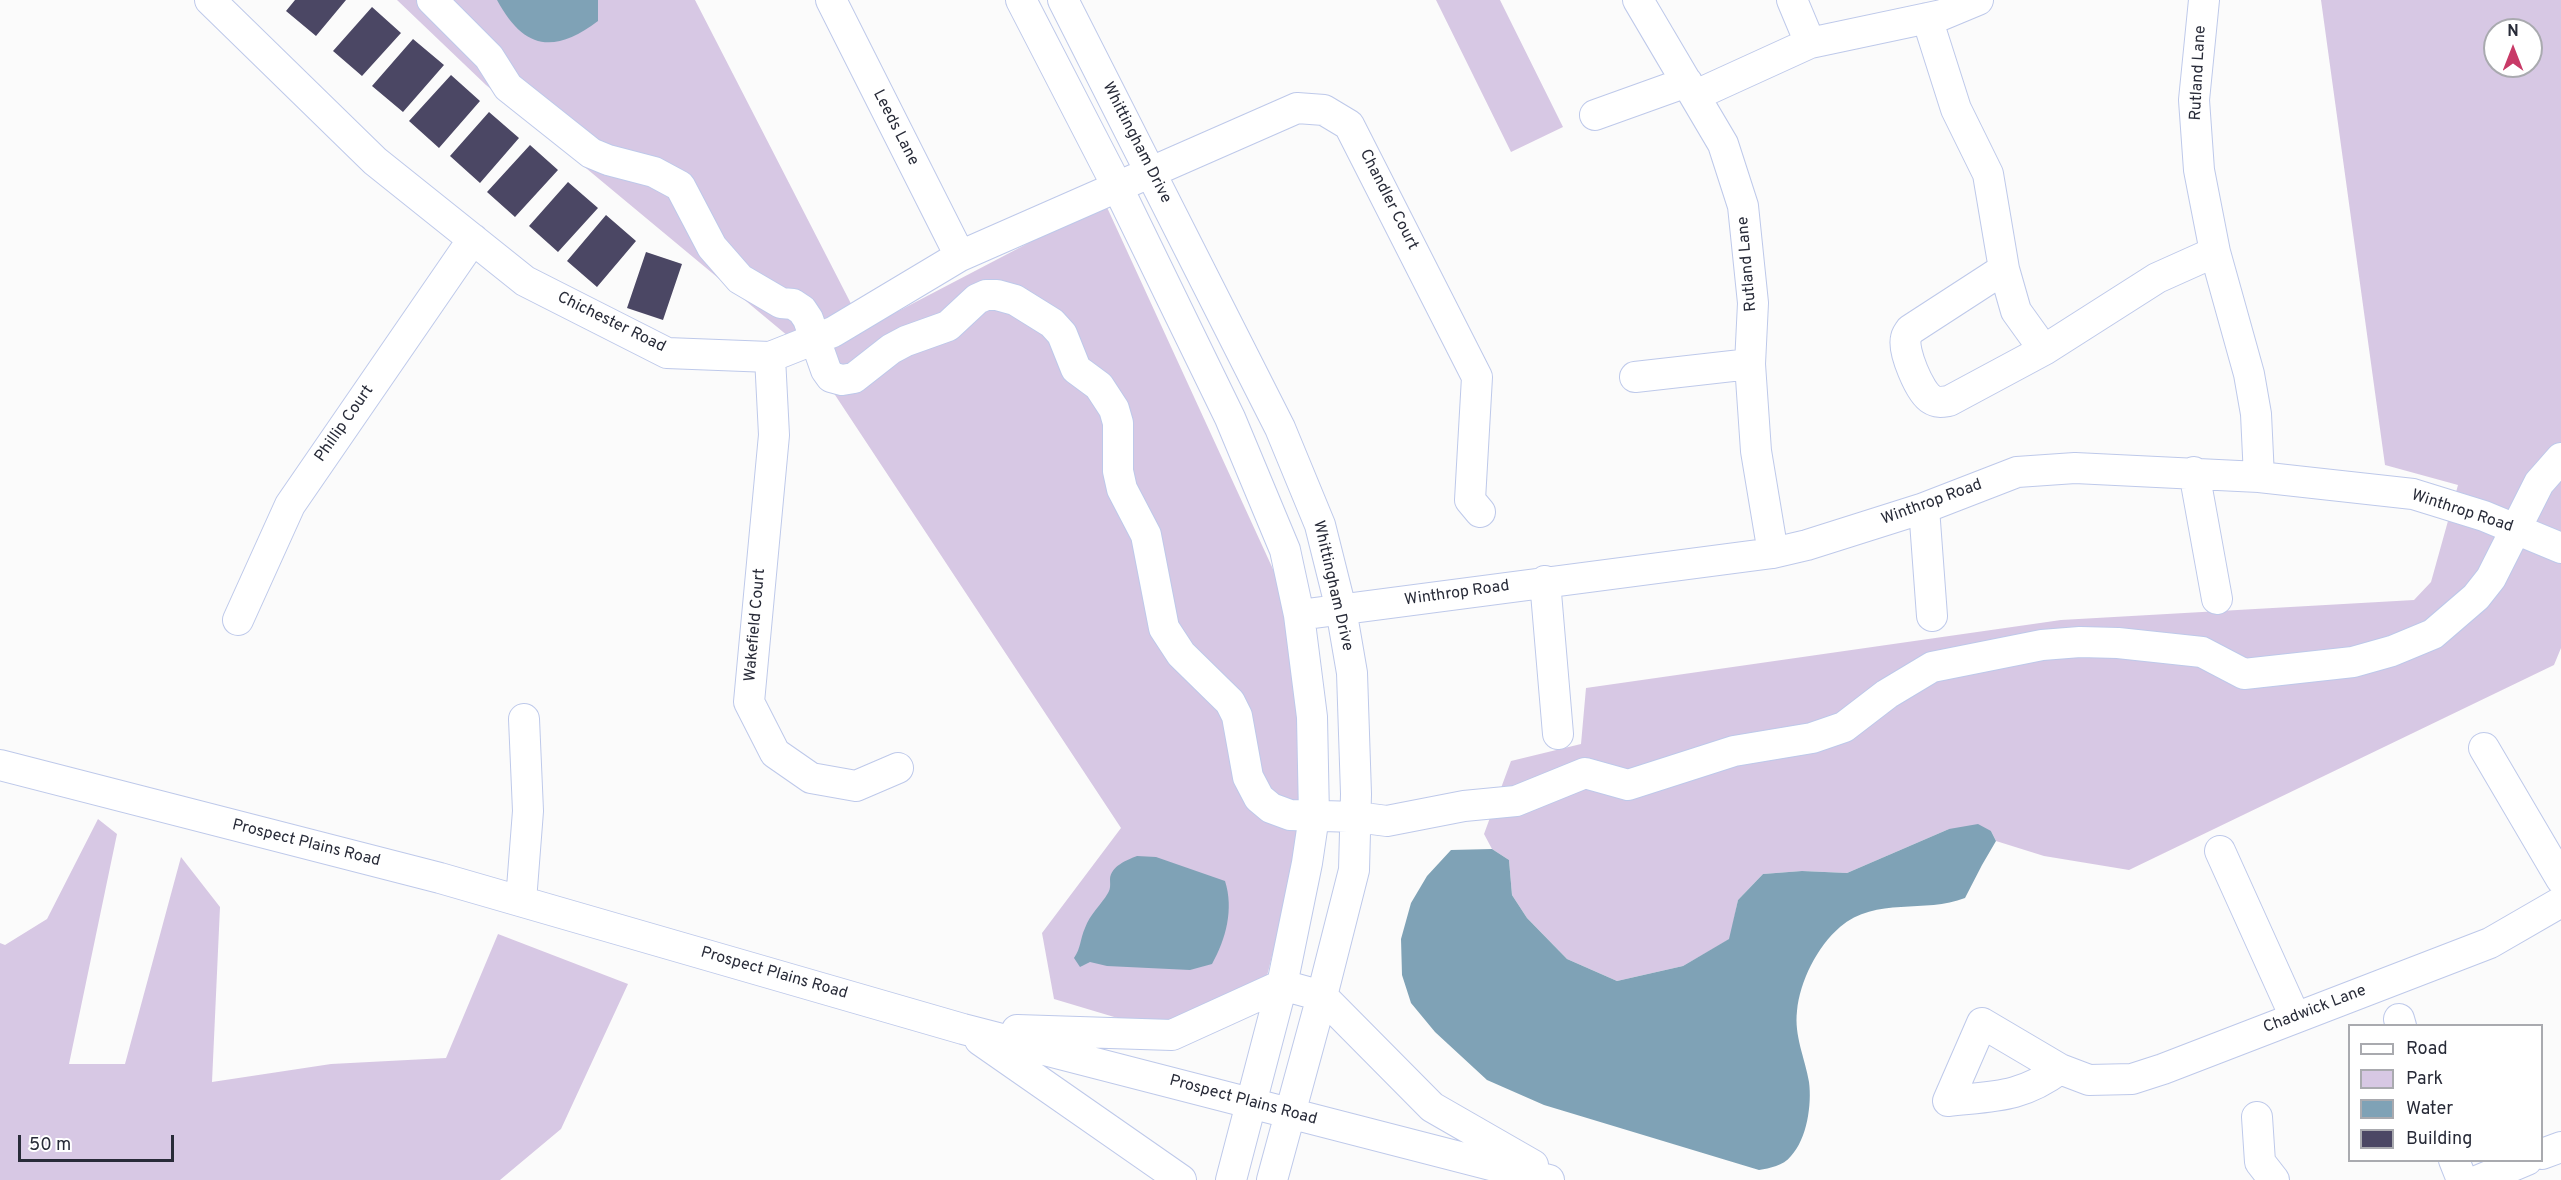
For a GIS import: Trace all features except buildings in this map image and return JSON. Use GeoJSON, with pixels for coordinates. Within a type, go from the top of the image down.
{"type":"FeatureCollection","features":[{"type":"Feature","properties":{"kind":"street","name":"Chichester Road"},"geometry":{"type":"LineString","coordinates":[[210,0],[375,161],[525,281],[667,353],[770,357],[833,332],[960,256],[1118,188]]}},
{"type":"Feature","properties":{"kind":"street"},"geometry":{"type":"LineString","coordinates":[[432,0],[489,57],[508,87],[591,153],[654,172],[680,186],[700,228],[726,265],[740,279],[769,297],[802,310],[808,319],[826,370],[831,377],[842,380],[854,378],[891,349],[906,341],[948,326],[976,299],[986,295],[997,295],[1015,300],[1052,323],[1062,334],[1076,369],[1099,386],[1108,396],[1114,409],[1118,423],[1118,471],[1122,489],[1146,535],[1164,628],[1181,654],[1230,702],[1237,716],[1248,777],[1259,798],[1271,808],[1290,816],[1356,817],[1387,821],[1464,806],[1516,801],[1585,773],[1628,785],[1734,751],[1812,738],[1844,727],[1887,694],[1932,667],[2042,645],[2080,642],[2118,643],[2202,652],[2229,664],[2244,674],[2353,662],[2392,651],[2433,634],[2476,597],[2491,578],[2539,483],[2561,458]]}},
{"type":"Feature","properties":{"kind":"street","name":"Leeds Lane"},"geometry":{"type":"LineString","coordinates":[[831,0],[960,256]]}},
{"type":"Feature","properties":{"kind":"street"},"geometry":{"type":"LineString","coordinates":[[1022,0],[1118,188],[1230,418],[1285,550],[1299,615],[1312,717],[1314,816],[1307,863],[1282,985],[1231,1180]]}},
{"type":"Feature","properties":{"kind":"street","name":"Whittingham Drive"},"geometry":{"type":"LineString","coordinates":[[1063,0],[1280,428],[1320,525],[1341,609],[1352,673],[1356,817],[1354,870],[1272,1180]]}},
{"type":"Feature","properties":{"kind":"street","name":"Rutland Lane"},"geometry":{"type":"LineString","coordinates":[[1638,0],[1724,144],[1743,206],[1753,303],[1750,364],[1755,451],[1773,553]]}},
{"type":"Feature","properties":{"kind":"street"},"geometry":{"type":"LineString","coordinates":[[1792,0],[1810,43]]}},
{"type":"Feature","properties":{"kind":"street"},"geometry":{"type":"LineString","coordinates":[[1595,115],[1691,89],[1810,43],[1942,15],[1978,0]]}},
{"type":"Feature","properties":{"kind":"street","name":"Rutland Lane"},"geometry":{"type":"LineString","coordinates":[[2204,0],[2194,100],[2199,170],[2215,252],[2249,374],[2256,414],[2259,477]]}},
{"type":"Feature","properties":{"kind":"street"},"geometry":{"type":"LineString","coordinates":[[1926,18],[1956,109],[1988,174],[2004,269],[2016,311],[2044,350]]}},
{"type":"Feature","properties":{"kind":"street","name":"Chandler Court"},"geometry":{"type":"LineString","coordinates":[[1118,188],[1297,108],[1324,110],[1349,125],[1477,377],[1470,500],[1480,512]]}},
{"type":"Feature","properties":{"kind":"street","name":"Phillip Court"},"geometry":{"type":"LineString","coordinates":[[238,620],[290,505],[473,239]]}},
{"type":"Feature","properties":{"kind":"street"},"geometry":{"type":"LineString","coordinates":[[2004,269],[1910,330],[1905,340],[1915,376],[1928,398],[1937,403],[1949,401],[2044,350],[2157,278],[2215,252]]}},
{"type":"Feature","properties":{"kind":"street","name":"Wakefield Court"},"geometry":{"type":"LineString","coordinates":[[770,357],[774,435],[749,702],[775,753],[811,778],[856,786],[898,768]]}},
{"type":"Feature","properties":{"kind":"street"},"geometry":{"type":"LineString","coordinates":[[1635,377],[1750,364]]}},
{"type":"Feature","properties":{"kind":"street","name":"Winthrop Road"},"geometry":{"type":"LineString","coordinates":[[1299,615],[1545,581],[1773,553],[1807,545],[1924,508],[2016,472],[2075,468],[2194,472],[2413,494],[2484,516],[2561,548]]}},
{"type":"Feature","properties":{"kind":"street"},"geometry":{"type":"LineString","coordinates":[[2194,472],[2217,599]]}},
{"type":"Feature","properties":{"kind":"street"},"geometry":{"type":"LineString","coordinates":[[1924,508],[1932,616]]}},
{"type":"Feature","properties":{"kind":"street"},"geometry":{"type":"LineString","coordinates":[[1545,581],[1558,734]]}},
{"type":"Feature","properties":{"kind":"street"},"geometry":{"type":"LineString","coordinates":[[521,901],[528,811],[524,719]]}},
{"type":"Feature","properties":{"kind":"street"},"geometry":{"type":"LineString","coordinates":[[2484,748],[2561,879]]}},
{"type":"Feature","properties":{"kind":"street","name":"Prospect Plains Road"},"geometry":{"type":"LineString","coordinates":[[0,765],[429,875],[963,1029],[1549,1180]]}},
{"type":"Feature","properties":{"kind":"street"},"geometry":{"type":"LineString","coordinates":[[2220,851],[2295,1017]]}},
{"type":"Feature","properties":{"kind":"street","name":"Chadwick Lane"},"geometry":{"type":"LineString","coordinates":[[2060,1069],[2089,1080],[2132,1079],[2163,1069],[2490,943],[2561,902]]}},
{"type":"Feature","properties":{"kind":"street"},"geometry":{"type":"LineString","coordinates":[[963,1029],[1172,1035],[1282,985],[1322,996],[1432,1107],[1558,1180]]}},
{"type":"Feature","properties":{"kind":"street"},"geometry":{"type":"LineString","coordinates":[[963,1029],[1181,1180]]}},
{"type":"Feature","properties":{"kind":"street"},"geometry":{"type":"LineString","coordinates":[[2257,1117],[2260,1162],[2274,1180]]}},
{"type":"Feature","properties":{"kind":"street"},"geometry":{"type":"LineString","coordinates":[[2543,1154],[2561,1146]]}},
{"type":"Feature","properties":{"kind":"street"},"geometry":{"type":"LineString","coordinates":[[2454,1162],[2462,1180]]}},
{"type":"Feature","properties":{"kind":"street"},"geometry":{"type":"LineString","coordinates":[[2479,1180],[2524,1162]]}},
{"type":"Feature","properties":{"kind":"green space"},"geometry":{"type":"Polygon","coordinates":[[[397,0],[695,0],[864,329],[1105,203],[1289,604],[1305,824],[1262,996],[1171,1034],[1054,999],[1042,933],[1121,828],[806,351],[486,85],[397,0]]]}},
{"type":"Feature","properties":{"kind":"green space"},"geometry":{"type":"Polygon","coordinates":[[[1436,0],[1500,0],[1563,127],[1511,152],[1436,0]]]}},
{"type":"Feature","properties":{"kind":"green space"},"geometry":{"type":"Polygon","coordinates":[[[2321,0],[2561,0],[2561,648],[2554,665],[2129,870],[2044,856],[1996,841],[1991,831],[1949,829],[1847,873],[1802,871],[1763,874],[1738,900],[1730,939],[1683,966],[1617,981],[1567,959],[1527,918],[1512,895],[1509,860],[1492,849],[1484,834],[1511,761],[1581,744],[1586,688],[2061,620],[2414,600],[2431,582],[2458,485],[2385,465],[2321,0]]]}},
{"type":"Feature","properties":{"kind":"green space"},"geometry":{"type":"Polygon","coordinates":[[[98,819],[117,834],[69,1064],[125,1064],[181,857],[220,907],[212,1082],[331,1064],[446,1058],[498,934],[628,984],[561,1129],[500,1180],[0,1180],[0,943],[5,945],[47,919],[98,819]]]}},
{"type":"Feature","properties":{"kind":"water"},"geometry":{"type":"Polygon","coordinates":[[[497,0],[598,0],[598,21],[567,39],[541,42],[518,29],[507,17],[497,0]]]}},
{"type":"Feature","properties":{"kind":"water"},"geometry":{"type":"Polygon","coordinates":[[[1978,824],[1991,831],[1996,841],[1965,898],[1950,903],[1885,908],[1869,912],[1840,927],[1817,954],[1802,988],[1796,1020],[1809,1082],[1810,1100],[1805,1131],[1791,1156],[1772,1167],[1759,1170],[1544,1105],[1487,1080],[1435,1032],[1411,1003],[1402,975],[1401,939],[1411,903],[1427,876],[1451,850],[1492,849],[1509,860],[1512,895],[1527,918],[1567,959],[1617,981],[1683,966],[1729,939],[1738,900],[1763,874],[1802,871],[1847,873],[1949,829],[1978,824]]]}},
{"type":"Feature","properties":{"kind":"water"},"geometry":{"type":"Polygon","coordinates":[[[1137,856],[1156,857],[1225,881],[1229,913],[1225,934],[1212,964],[1190,970],[1107,966],[1090,962],[1080,967],[1074,958],[1087,923],[1109,891],[1113,870],[1137,856]]]}}]}
